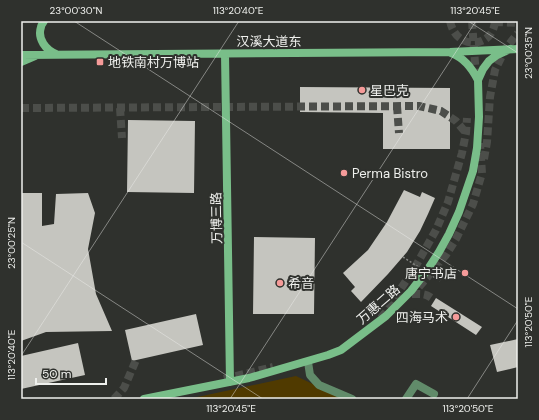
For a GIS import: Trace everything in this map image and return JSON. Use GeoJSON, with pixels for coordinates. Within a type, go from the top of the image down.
{"type":"FeatureCollection","features":[{"type":"Feature","properties":{"kind":"street"},"geometry":{"type":"LineString","coordinates":[[44,21],[40,27],[42,42],[46,48],[57,54]]}},
{"type":"Feature","properties":{"kind":"street"},"geometry":{"type":"LineString","coordinates":[[478,80],[483,69],[490,61],[497,55],[514,49]]}},
{"type":"Feature","properties":{"kind":"street","name":"汉溪大道东"},"geometry":{"type":"LineString","coordinates":[[21,55],[450,52],[514,49]]}},
{"type":"Feature","properties":{"kind":"street"},"geometry":{"type":"LineString","coordinates":[[450,52],[459,56],[466,62],[473,70],[478,80]]}},
{"type":"Feature","properties":{"kind":"street","name":"万博三路"},"geometry":{"type":"LineString","coordinates":[[225,54],[230,382]]}},
{"type":"Feature","properties":{"kind":"street"},"geometry":{"type":"LineString","coordinates":[[21,62],[38,55]]}},
{"type":"Feature","properties":{"kind":"street","name":"万惠二路"},"geometry":{"type":"LineString","coordinates":[[144,399],[249,378],[308,362],[341,350],[386,316],[411,291],[428,269],[449,234],[459,212],[473,171],[477,148],[478,80]]}},
{"type":"Feature","properties":{"kind":"street"},"geometry":{"type":"LineString","coordinates":[[308,362],[310,375],[319,385],[352,399]]}},
{"type":"Feature","properties":{"kind":"street"},"geometry":{"type":"LineString","coordinates":[[406,399],[416,384],[434,394]]}},
{"type":"Feature","properties":{"kind":"path"},"geometry":{"type":"LineString","coordinates":[[403,257],[440,281]]}},
{"type":"Feature","properties":{"kind":"shaded area"},"geometry":{"type":"Polygon","coordinates":[[[296,376],[344,399],[188,399],[296,376]]]}},
{"type":"Feature","properties":{"kind":"building"},"geometry":{"type":"Polygon","coordinates":[[[300,87],[450,88],[450,149],[383,149],[383,113],[300,112],[300,87]]]}},
{"type":"Feature","properties":{"kind":"building"},"geometry":{"type":"Polygon","coordinates":[[[128,120],[195,121],[194,193],[127,192],[128,120]]]}},
{"type":"Feature","properties":{"kind":"building"},"geometry":{"type":"Polygon","coordinates":[[[404,190],[420,197],[422,192],[435,198],[420,231],[407,252],[361,302],[351,291],[355,287],[343,273],[368,250],[387,222],[404,190]]]}},
{"type":"Feature","properties":{"kind":"building"},"geometry":{"type":"Polygon","coordinates":[[[21,193],[42,193],[42,226],[54,224],[56,194],[88,193],[95,213],[88,249],[96,294],[112,331],[46,332],[21,341],[21,193]]]}},
{"type":"Feature","properties":{"kind":"building"},"geometry":{"type":"Polygon","coordinates":[[[254,237],[315,238],[314,314],[253,314],[254,237]]]}},
{"type":"Feature","properties":{"kind":"building","name":"四海马术"},"geometry":{"type":"Polygon","coordinates":[[[436,298],[482,327],[476,335],[431,306],[436,298]]]}},
{"type":"Feature","properties":{"kind":"building"},"geometry":{"type":"Polygon","coordinates":[[[196,314],[203,345],[132,361],[125,330],[196,314]]]}},
{"type":"Feature","properties":{"kind":"building"},"geometry":{"type":"Polygon","coordinates":[[[518,339],[518,367],[497,372],[490,345],[518,339]]]}},
{"type":"Feature","properties":{"kind":"building"},"geometry":{"type":"Polygon","coordinates":[[[78,343],[85,375],[21,389],[21,356],[78,343]]]}},
{"type":"Feature","properties":{"kind":"tunnel"},"geometry":{"type":"LineString","coordinates":[[450,21],[459,38],[466,42],[474,43],[488,37],[493,30],[495,21]]}},
{"type":"Feature","properties":{"kind":"tunnel"},"geometry":{"type":"LineString","coordinates":[[472,21],[476,77]]}},
{"type":"Feature","properties":{"kind":"tunnel"},"geometry":{"type":"LineString","coordinates":[[495,22],[518,23]]}},
{"type":"Feature","properties":{"kind":"tunnel"},"geometry":{"type":"LineString","coordinates":[[484,159],[487,142],[490,97],[495,70],[506,48],[518,33]]}},
{"type":"Feature","properties":{"kind":"tunnel"},"geometry":{"type":"LineString","coordinates":[[397,106],[399,133]]}},
{"type":"Feature","properties":{"kind":"tunnel"},"geometry":{"type":"LineString","coordinates":[[21,108],[419,106],[441,111],[456,121],[466,133]]}},
{"type":"Feature","properties":{"kind":"tunnel"},"geometry":{"type":"LineString","coordinates":[[120,108],[122,138]]}},
{"type":"Feature","properties":{"kind":"tunnel"},"geometry":{"type":"LineString","coordinates":[[381,318],[414,269],[436,230],[448,202],[462,153],[467,118]]}},
{"type":"Feature","properties":{"kind":"tunnel"},"geometry":{"type":"LineString","coordinates":[[419,287],[446,255],[456,239],[473,204],[482,173],[480,143]]}},
{"type":"Feature","properties":{"kind":"tunnel"},"geometry":{"type":"LineString","coordinates":[[412,294],[423,294],[433,299]]}},
{"type":"Feature","properties":{"kind":"tunnel"},"geometry":{"type":"LineString","coordinates":[[114,399],[124,388],[136,360]]}},
{"type":"Feature","properties":{"kind":"tunnel"},"geometry":{"type":"LineString","coordinates":[[224,379],[273,367]]}},
{"type":"Feature","properties":{"kind":"place","name":"地铁南村万博站"},"geometry":{"type":"Point","coordinates":[100,62]}},
{"type":"Feature","properties":{"kind":"place","name":"星巴克"},"geometry":{"type":"Point","coordinates":[362,90]}},
{"type":"Feature","properties":{"kind":"place","name":"Perma Bistro"},"geometry":{"type":"Point","coordinates":[344,173]}},
{"type":"Feature","properties":{"kind":"place","name":"唐宁书店"},"geometry":{"type":"Point","coordinates":[465,273]}},
{"type":"Feature","properties":{"kind":"place","name":"希音"},"geometry":{"type":"Point","coordinates":[280,283]}},
{"type":"Feature","properties":{"kind":"place","name":"四海马术"},"geometry":{"type":"Point","coordinates":[456,317]}}]}
